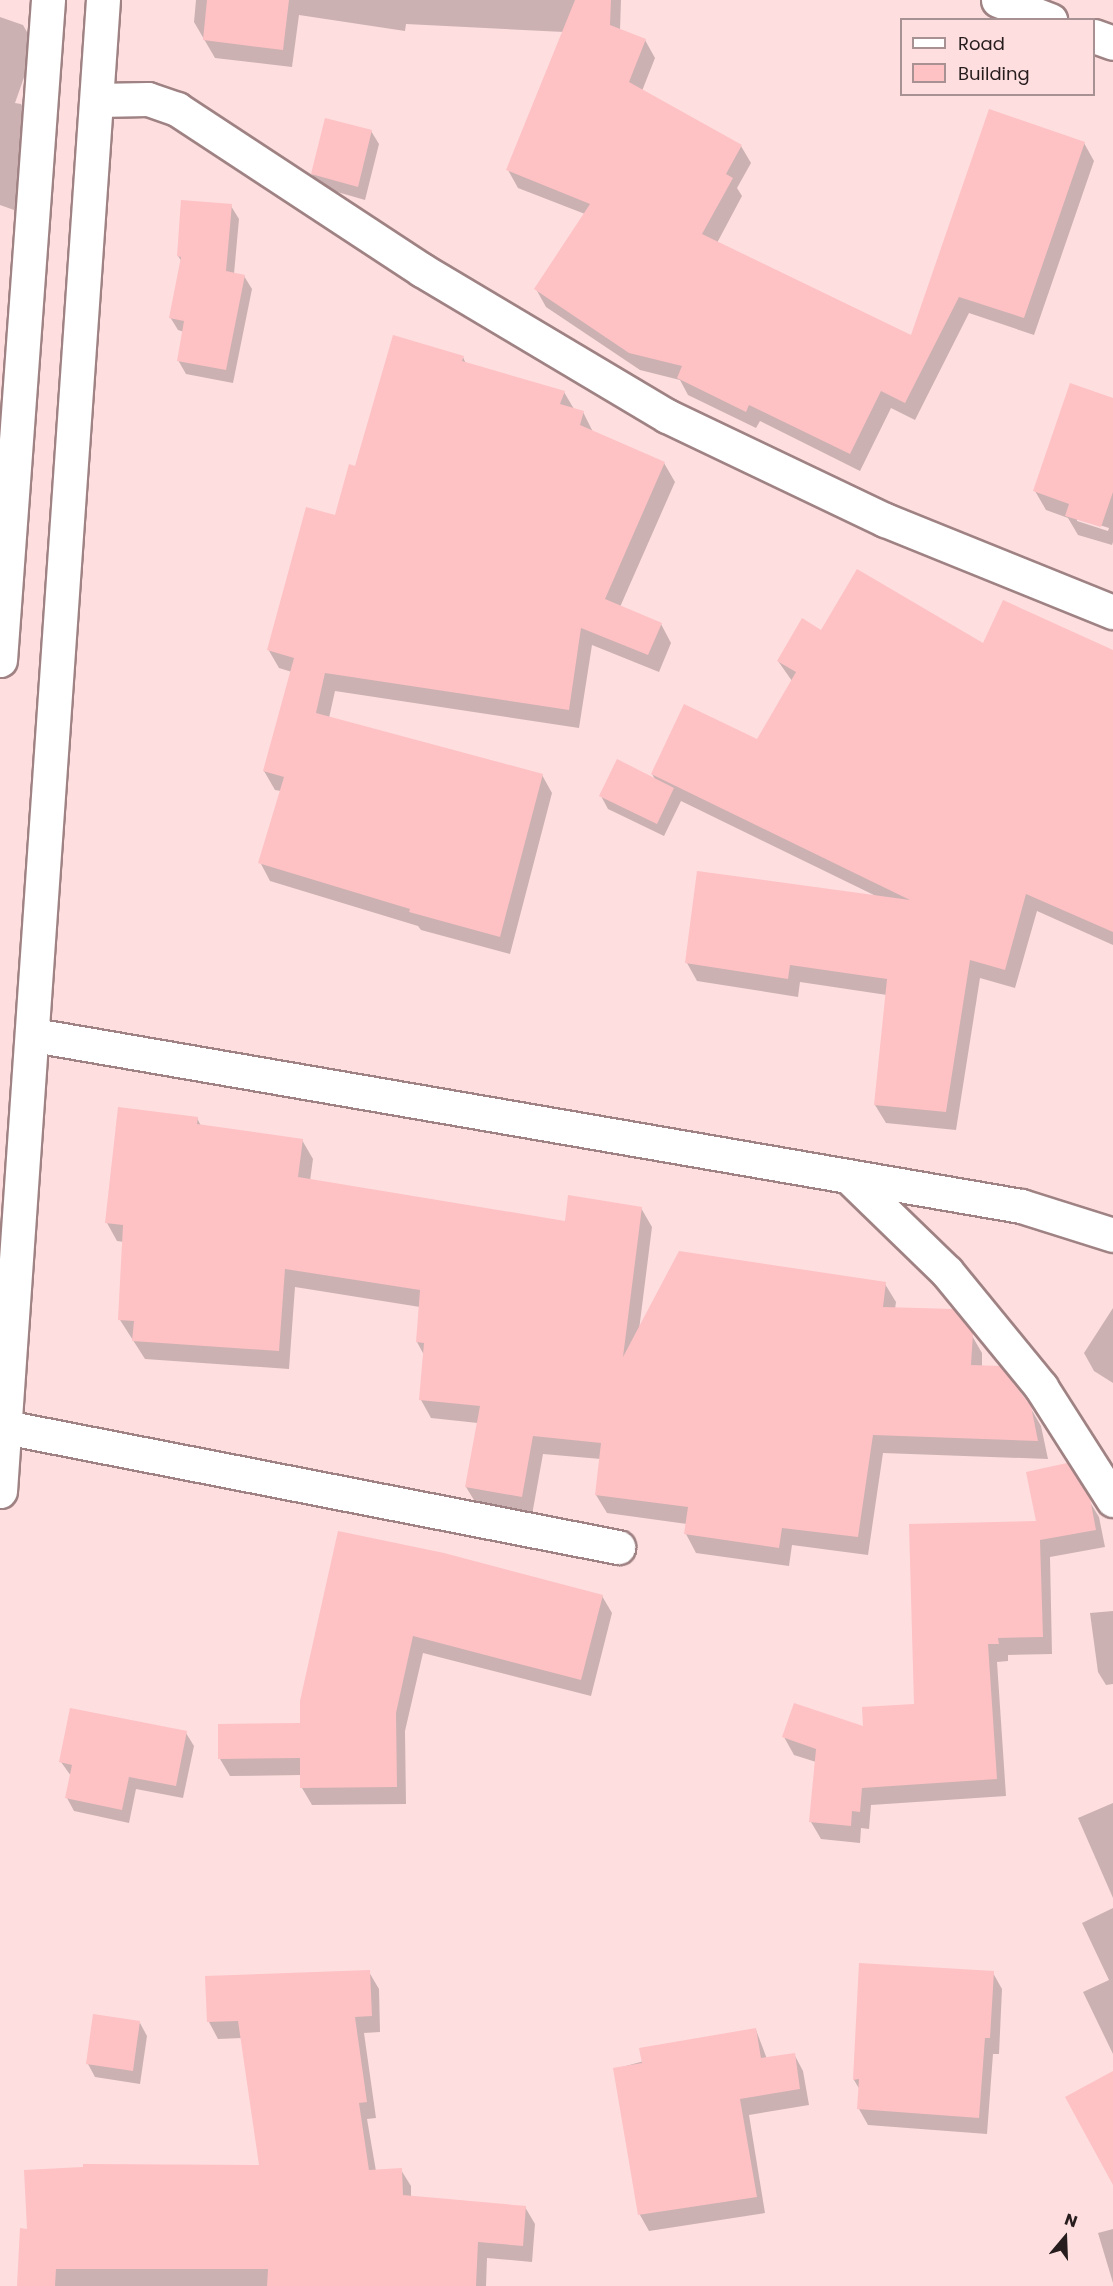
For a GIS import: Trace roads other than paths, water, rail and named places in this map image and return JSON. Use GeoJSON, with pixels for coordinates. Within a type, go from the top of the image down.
{"type":"FeatureCollection","features":[{"type":"Feature","properties":{"kind":"street"},"geometry":{"type":"LineString","coordinates":[[0,660],[48,0]]}},
{"type":"Feature","properties":{"kind":"street"},"geometry":{"type":"LineString","coordinates":[[0,1491],[34,1035],[44,837],[103,0]]}},
{"type":"Feature","properties":{"kind":"street"},"geometry":{"type":"LineString","coordinates":[[998,0],[1045,18]]}},
{"type":"Feature","properties":{"kind":"street"},"geometry":{"type":"LineString","coordinates":[[1095,36],[1113,43]]}},
{"type":"Feature","properties":{"kind":"street"},"geometry":{"type":"LineString","coordinates":[[97,100],[148,99],[177,109],[422,270],[667,416],[885,520],[1113,612]]}},
{"type":"Feature","properties":{"kind":"street"},"geometry":{"type":"LineString","coordinates":[[34,1035],[1021,1206],[1113,1235]]}},
{"type":"Feature","properties":{"kind":"street"},"geometry":{"type":"LineString","coordinates":[[849,1177],[947,1272],[1041,1387],[1113,1500]]}},
{"type":"Feature","properties":{"kind":"street"},"geometry":{"type":"LineString","coordinates":[[5,1427],[618,1548]]}}]}
